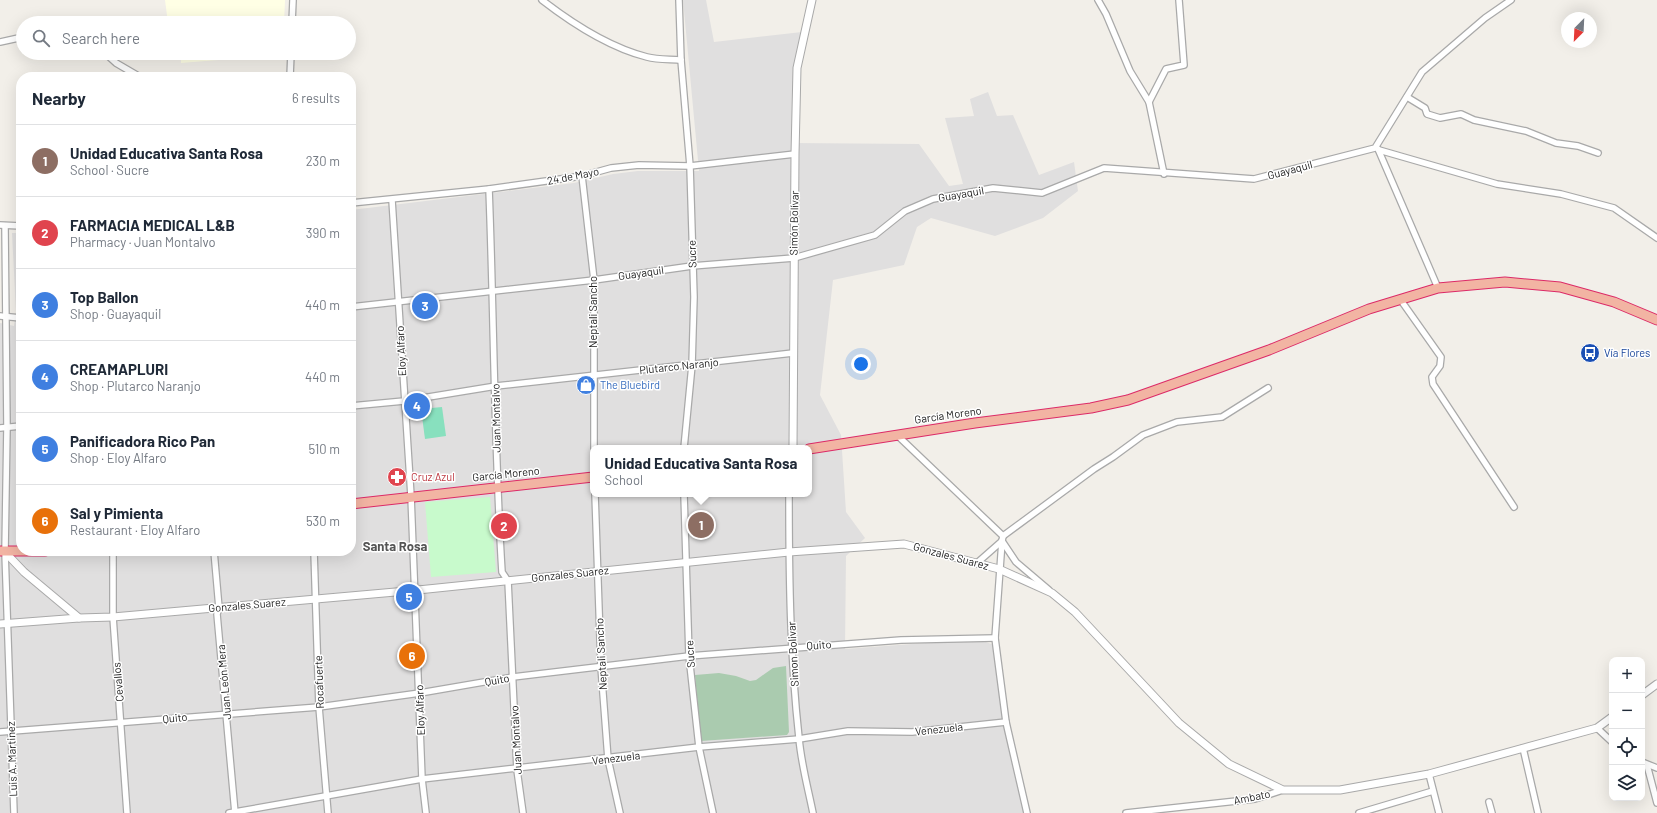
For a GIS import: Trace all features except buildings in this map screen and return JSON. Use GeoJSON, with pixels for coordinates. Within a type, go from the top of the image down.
{"type":"FeatureCollection","features":[{"type":"Feature","properties":{"kind":"highway","name":"García Moreno"},"geometry":{"type":"LineString","coordinates":[[812,449],[1091,408],[1128,400],[1269,350],[1369,309],[1438,288],[1505,282],[1560,287],[1614,302],[1657,320]]}},
{"type":"Feature","properties":{"kind":"highway","name":"García Moreno"},"geometry":{"type":"LineString","coordinates":[[356,503],[411,496],[590,477]]}},
{"type":"Feature","properties":{"kind":"highway"},"geometry":{"type":"LineString","coordinates":[[3,551],[16,551]]}},
{"type":"Feature","properties":{"kind":"street"},"geometry":{"type":"LineString","coordinates":[[292,16],[293,0]]}},
{"type":"Feature","properties":{"kind":"street"},"geometry":{"type":"LineString","coordinates":[[542,0],[585,29],[624,50],[648,57],[681,60]]}},
{"type":"Feature","properties":{"kind":"street"},"geometry":{"type":"LineString","coordinates":[[550,6],[553,0]]}},
{"type":"Feature","properties":{"kind":"street","name":"Sucre"},"geometry":{"type":"LineString","coordinates":[[679,0],[681,60],[690,166],[694,297],[692,364],[684,445]]}},
{"type":"Feature","properties":{"kind":"street","name":"Simón Bolívar"},"geometry":{"type":"LineString","coordinates":[[793,445],[797,68],[812,0]]}},
{"type":"Feature","properties":{"kind":"street"},"geometry":{"type":"LineString","coordinates":[[1098,0],[1106,14],[1130,71],[1149,102],[1164,174]]}},
{"type":"Feature","properties":{"kind":"street"},"geometry":{"type":"LineString","coordinates":[[1149,102],[1166,69],[1184,65],[1179,0]]}},
{"type":"Feature","properties":{"kind":"street"},"geometry":{"type":"LineString","coordinates":[[1377,149],[1422,72],[1485,18],[1511,0]]}},
{"type":"Feature","properties":{"kind":"street"},"geometry":{"type":"LineString","coordinates":[[0,42],[16,39]]}},
{"type":"Feature","properties":{"kind":"street"},"geometry":{"type":"LineString","coordinates":[[113,60],[131,72]]}},
{"type":"Feature","properties":{"kind":"street"},"geometry":{"type":"LineString","coordinates":[[290,72],[291,60]]}},
{"type":"Feature","properties":{"kind":"street"},"geometry":{"type":"LineString","coordinates":[[1407,97],[1425,108],[1427,114],[1440,118],[1461,114],[1474,120],[1526,131],[1556,143],[1578,146],[1598,153]]}},
{"type":"Feature","properties":{"kind":"street"},"geometry":{"type":"LineString","coordinates":[[1377,149],[1497,184],[1561,194],[1614,208],[1657,238]]}},
{"type":"Feature","properties":{"kind":"street"},"geometry":{"type":"LineString","coordinates":[[1377,149],[1438,288]]}},
{"type":"Feature","properties":{"kind":"street","name":"Guayaquil"},"geometry":{"type":"LineString","coordinates":[[356,306],[594,280],[692,266],[794,258],[875,235],[905,211],[933,199],[993,188],[1042,193],[1104,168],[1254,180],[1377,149]]}},
{"type":"Feature","properties":{"kind":"street","name":"24 de Mayo"},"geometry":{"type":"LineString","coordinates":[[356,204],[489,189],[582,176],[610,168],[639,165],[690,166],[795,154]]}},
{"type":"Feature","properties":{"kind":"street","name":"Neptali Sancho"},"geometry":{"type":"LineString","coordinates":[[582,176],[594,280],[594,445]]}},
{"type":"Feature","properties":{"kind":"street","name":"Juan Montalvo"},"geometry":{"type":"LineString","coordinates":[[489,189],[496,386],[497,487],[502,572],[508,581],[517,770],[523,813]]}},
{"type":"Feature","properties":{"kind":"street","name":"Eloy Alfaro"},"geometry":{"type":"LineString","coordinates":[[392,200],[411,496],[414,590],[420,693],[422,780],[426,813]]}},
{"type":"Feature","properties":{"kind":"street"},"geometry":{"type":"LineString","coordinates":[[3,225],[16,226]]}},
{"type":"Feature","properties":{"kind":"street","name":"Luis A. Martinez"},"geometry":{"type":"LineString","coordinates":[[3,225],[3,317],[7,427],[3,551],[4,624],[14,813]]}},
{"type":"Feature","properties":{"kind":"street"},"geometry":{"type":"LineString","coordinates":[[1400,299],[1441,357],[1440,366],[1432,378],[1433,384],[1514,507]]}},
{"type":"Feature","properties":{"kind":"street"},"geometry":{"type":"LineString","coordinates":[[3,317],[16,318]]}},
{"type":"Feature","properties":{"kind":"street","name":"Plutarco Naranjo"},"geometry":{"type":"LineString","coordinates":[[356,406],[404,401],[496,386],[793,353]]}},
{"type":"Feature","properties":{"kind":"street"},"geometry":{"type":"LineString","coordinates":[[977,563],[1002,539],[1094,469],[1144,435],[1177,422],[1222,417],[1268,388]]}},
{"type":"Feature","properties":{"kind":"street"},"geometry":{"type":"LineString","coordinates":[[0,428],[16,426]]}},
{"type":"Feature","properties":{"kind":"street"},"geometry":{"type":"LineString","coordinates":[[897,435],[1002,539],[1016,562],[1052,593]]}},
{"type":"Feature","properties":{"kind":"street","name":"Neptali Sancho"},"geometry":{"type":"LineString","coordinates":[[595,497],[601,667],[608,759],[620,813]]}},
{"type":"Feature","properties":{"kind":"street","name":"Sucre"},"geometry":{"type":"LineString","coordinates":[[684,497],[689,656],[699,747],[713,813]]}},
{"type":"Feature","properties":{"kind":"street","name":"Simon Bolivar"},"geometry":{"type":"LineString","coordinates":[[789,497],[792,647],[799,739],[813,813]]}},
{"type":"Feature","properties":{"kind":"street"},"geometry":{"type":"LineString","coordinates":[[1002,539],[995,638],[1006,722],[1027,813]]}},
{"type":"Feature","properties":{"kind":"street","name":"Gonzales Suarez"},"geometry":{"type":"LineString","coordinates":[[4,624],[219,608],[508,581],[789,552],[904,544],[999,569],[1052,593],[1075,612],[1179,724],[1229,764],[1283,790]]}},
{"type":"Feature","properties":{"kind":"street"},"geometry":{"type":"LineString","coordinates":[[3,551],[24,572],[79,618]]}},
{"type":"Feature","properties":{"kind":"street","name":"Cevallos"},"geometry":{"type":"LineString","coordinates":[[113,556],[113,617],[127,813]]}},
{"type":"Feature","properties":{"kind":"street","name":"Juan León Mera"},"geometry":{"type":"LineString","coordinates":[[214,556],[219,608],[217,614],[235,813]]}},
{"type":"Feature","properties":{"kind":"street","name":"Rocafuerte"},"geometry":{"type":"LineString","coordinates":[[314,556],[319,707],[328,813]]}},
{"type":"Feature","properties":{"kind":"street","name":"Quito"},"geometry":{"type":"LineString","coordinates":[[0,732],[226,713],[319,707],[420,693],[513,677],[689,656],[792,647],[901,640],[995,638]]}},
{"type":"Feature","properties":{"kind":"street"},"geometry":{"type":"LineString","coordinates":[[1645,693],[1657,684]]}},
{"type":"Feature","properties":{"kind":"street"},"geometry":{"type":"LineString","coordinates":[[1283,790],[1340,790],[1429,774],[1597,728],[1609,719]]}},
{"type":"Feature","properties":{"kind":"street","name":"Venezuela"},"geometry":{"type":"LineString","coordinates":[[229,813],[422,780],[517,770],[699,747],[799,739],[848,731],[912,732],[1006,722]]}},
{"type":"Feature","properties":{"kind":"street"},"geometry":{"type":"LineString","coordinates":[[1597,728],[1609,739]]}},
{"type":"Feature","properties":{"kind":"street"},"geometry":{"type":"LineString","coordinates":[[1523,748],[1538,813]]}},
{"type":"Feature","properties":{"kind":"street"},"geometry":{"type":"LineString","coordinates":[[1645,763],[1657,768]]}},
{"type":"Feature","properties":{"kind":"street"},"geometry":{"type":"LineString","coordinates":[[1645,763],[1657,803]]}},
{"type":"Feature","properties":{"kind":"street"},"geometry":{"type":"LineString","coordinates":[[1429,774],[1438,813]]}},
{"type":"Feature","properties":{"kind":"street","name":"Ambato"},"geometry":{"type":"LineString","coordinates":[[1126,813],[1182,810],[1255,799],[1283,790]]}},
{"type":"Feature","properties":{"kind":"street"},"geometry":{"type":"LineString","coordinates":[[1359,813],[1433,791]]}},
{"type":"Feature","properties":{"kind":"street"},"geometry":{"type":"LineString","coordinates":[[1489,802],[1492,813]]}},
{"type":"Feature","properties":{"kind":"shaded area"},"geometry":{"type":"Polygon","coordinates":[[[165,0],[285,0],[284,16],[167,16],[165,0]]]}},
{"type":"Feature","properties":{"kind":"shaded area"},"geometry":{"type":"Polygon","coordinates":[[[683,0],[706,0],[714,42],[802,32],[795,68],[791,143],[919,144],[949,186],[963,184],[945,118],[974,116],[970,99],[988,92],[997,116],[1013,115],[1039,175],[1074,162],[1078,191],[1043,218],[995,236],[931,218],[917,227],[904,265],[833,280],[820,395],[841,435],[846,512],[865,538],[846,556],[845,649],[979,639],[996,646],[1006,730],[1025,813],[0,813],[0,323],[14,326],[16,312],[16,556],[356,556],[356,209],[574,183],[613,174],[638,171],[699,171],[683,0]]]}},
{"type":"Feature","properties":{"kind":"shaded area"},"geometry":{"type":"Polygon","coordinates":[[[181,60],[219,60],[181,63],[181,60]]]}},
{"type":"Feature","properties":{"kind":"shaded area"},"geometry":{"type":"Polygon","coordinates":[[[12,233],[16,233],[16,312],[12,233]]]}},
{"type":"Feature","properties":{"kind":"shaded area"},"geometry":{"type":"Polygon","coordinates":[[[786,666],[789,732],[787,735],[701,741],[695,675],[719,673],[736,676],[750,681],[756,680],[773,668],[786,666]]]}},
{"type":"Feature","properties":{"kind":"green space"},"geometry":{"type":"Polygon","coordinates":[[[442,407],[446,436],[425,439],[421,409],[442,407]]]}},
{"type":"Feature","properties":{"kind":"green space"},"geometry":{"type":"Polygon","coordinates":[[[490,497],[496,572],[431,577],[425,502],[490,497]]]}},
{"type":"Feature","properties":{"kind":"place","name":"Top Ballon"},"geometry":{"type":"Point","coordinates":[425,306]}},
{"type":"Feature","properties":{"kind":"place","name":"Vía Flores"},"geometry":{"type":"Point","coordinates":[1590,353]}},
{"type":"Feature","properties":{"kind":"place","name":"The Bluebird"},"geometry":{"type":"Point","coordinates":[586,385]}},
{"type":"Feature","properties":{"kind":"place","name":"CREAMAPLURI"},"geometry":{"type":"Point","coordinates":[417,406]}},
{"type":"Feature","properties":{"kind":"place","name":"Cruz Azul"},"geometry":{"type":"Point","coordinates":[397,477]}},
{"type":"Feature","properties":{"kind":"place","name":"Unidad Educativa Santa Rosa"},"geometry":{"type":"Point","coordinates":[701,525]}},
{"type":"Feature","properties":{"kind":"place","name":"FARMACIA MEDICAL L&B"},"geometry":{"type":"Point","coordinates":[504,526]}},
{"type":"Feature","properties":{"kind":"place","name":"Panificadora Rico Pan"},"geometry":{"type":"Point","coordinates":[409,597]}},
{"type":"Feature","properties":{"kind":"place","name":"Sal y Pimienta"},"geometry":{"type":"Point","coordinates":[412,656]}},
{"type":"Feature","properties":{"kind":"district","name":"Santa Rosa"},"geometry":{"type":"Point","coordinates":[395,546]}}]}
